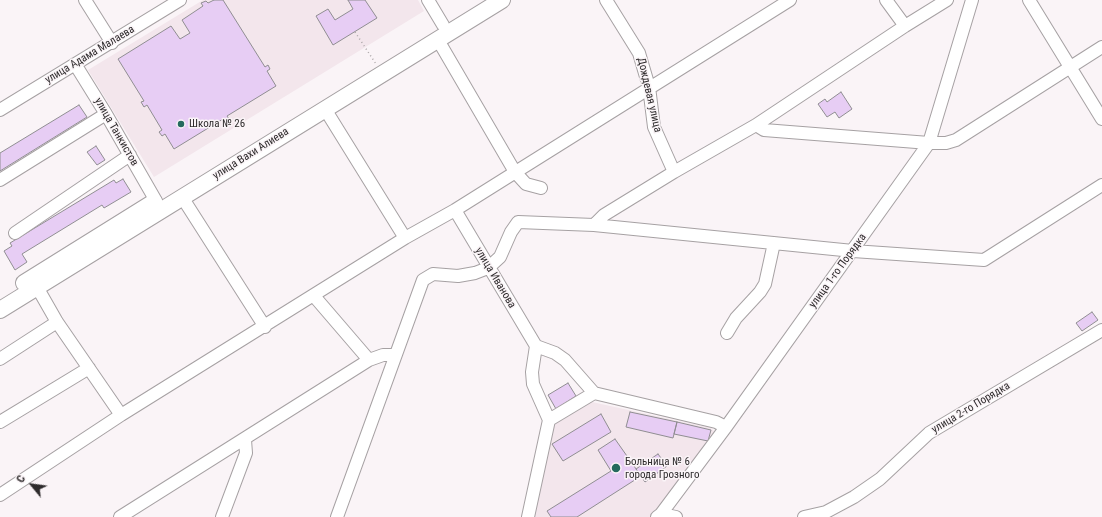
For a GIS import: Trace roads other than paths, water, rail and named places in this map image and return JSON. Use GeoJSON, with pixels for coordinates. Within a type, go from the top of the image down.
{"type":"FeatureCollection","features":[{"type":"Feature","properties":{"kind":"main road","name":"улица Вахи Алиева"},"geometry":{"type":"LineString","coordinates":[[0,310],[325,109],[440,32],[484,0]]}},
{"type":"Feature","properties":{"kind":"main road","name":"улица Вахи Алиева"},"geometry":{"type":"LineString","coordinates":[[0,298],[378,65],[502,0]]}},
{"type":"Feature","properties":{"kind":"street"},"geometry":{"type":"LineString","coordinates":[[85,0],[112,43]]}},
{"type":"Feature","properties":{"kind":"street","name":"улица Адама Малаева"},"geometry":{"type":"LineString","coordinates":[[0,110],[112,43],[180,0]]}},
{"type":"Feature","properties":{"kind":"street"},"geometry":{"type":"LineString","coordinates":[[428,0],[440,32],[516,172],[522,181],[541,188]]}},
{"type":"Feature","properties":{"kind":"street","name":"Дождевая улица"},"geometry":{"type":"LineString","coordinates":[[606,0],[639,53],[649,87],[654,127],[674,172]]}},
{"type":"Feature","properties":{"kind":"street"},"geometry":{"type":"LineString","coordinates":[[0,495],[121,415],[265,327],[405,238],[455,210],[790,0]]}},
{"type":"Feature","properties":{"kind":"street"},"geometry":{"type":"LineString","coordinates":[[886,0],[905,26]]}},
{"type":"Feature","properties":{"kind":"street"},"geometry":{"type":"LineString","coordinates":[[594,225],[604,215],[674,172],[756,125],[905,26],[947,0]]}},
{"type":"Feature","properties":{"kind":"street","name":"улица 1-го Порядка"},"geometry":{"type":"LineString","coordinates":[[659,515],[726,427],[853,251],[928,143],[972,0]]}},
{"type":"Feature","properties":{"kind":"street"},"geometry":{"type":"LineString","coordinates":[[1029,0],[1102,119]]}},
{"type":"Feature","properties":{"kind":"street"},"geometry":{"type":"LineString","coordinates":[[756,125],[764,130],[928,143],[946,143],[956,140],[1102,47]]}},
{"type":"Feature","properties":{"kind":"street","name":"улица Танкистов"},"geometry":{"type":"LineString","coordinates":[[75,64],[106,114],[156,201]]}},
{"type":"Feature","properties":{"kind":"street"},"geometry":{"type":"LineString","coordinates":[[325,109],[405,238]]}},
{"type":"Feature","properties":{"kind":"street"},"geometry":{"type":"LineString","coordinates":[[0,180],[106,114]]}},
{"type":"Feature","properties":{"kind":"street"},"geometry":{"type":"LineString","coordinates":[[15,233],[130,155]]}},
{"type":"Feature","properties":{"kind":"street"},"geometry":{"type":"LineString","coordinates":[[337,517],[423,280],[432,274],[458,276],[475,273],[488,268],[500,257],[511,232],[518,222],[594,225],[853,251],[984,260],[1102,185]]}},
{"type":"Feature","properties":{"kind":"street"},"geometry":{"type":"LineString","coordinates":[[182,197],[265,327]]}},
{"type":"Feature","properties":{"kind":"street","name":"улица Иванова"},"geometry":{"type":"LineString","coordinates":[[455,210],[488,268],[536,346]]}},
{"type":"Feature","properties":{"kind":"street"},"geometry":{"type":"LineString","coordinates":[[728,333],[736,318],[760,292],[765,284],[774,243]]}},
{"type":"Feature","properties":{"kind":"street"},"geometry":{"type":"LineString","coordinates":[[37,287],[57,322],[121,415]]}},
{"type":"Feature","properties":{"kind":"street"},"geometry":{"type":"LineString","coordinates":[[314,296],[369,360]]}},
{"type":"Feature","properties":{"kind":"street"},"geometry":{"type":"LineString","coordinates":[[0,359],[57,322]]}},
{"type":"Feature","properties":{"kind":"street","name":"улица 2-го Порядка"},"geometry":{"type":"LineString","coordinates":[[804,517],[826,512],[854,497],[880,479],[929,433],[1102,330]]}},
{"type":"Feature","properties":{"kind":"street"},"geometry":{"type":"LineString","coordinates":[[528,517],[549,420],[533,384],[532,372],[536,346],[555,353],[565,360],[594,393],[716,422],[726,427]]}},
{"type":"Feature","properties":{"kind":"street"},"geometry":{"type":"LineString","coordinates":[[120,517],[245,440],[369,360],[383,355],[395,355]]}},
{"type":"Feature","properties":{"kind":"street"},"geometry":{"type":"LineString","coordinates":[[0,422],[89,368]]}},
{"type":"Feature","properties":{"kind":"street"},"geometry":{"type":"LineString","coordinates":[[549,420],[594,393]]}},
{"type":"Feature","properties":{"kind":"street"},"geometry":{"type":"LineString","coordinates":[[222,517],[246,453],[245,440]]}},
{"type":"Feature","properties":{"kind":"street"},"geometry":{"type":"LineString","coordinates":[[659,515],[676,517]]}},
{"type":"Feature","properties":{"kind":"place","name":"Школа № 26"},"geometry":{"type":"Point","coordinates":[181,124]}},
{"type":"Feature","properties":{"kind":"place","name":"Больница № 6 города Грозного"},"geometry":{"type":"Point","coordinates":[616,468]}}]}
